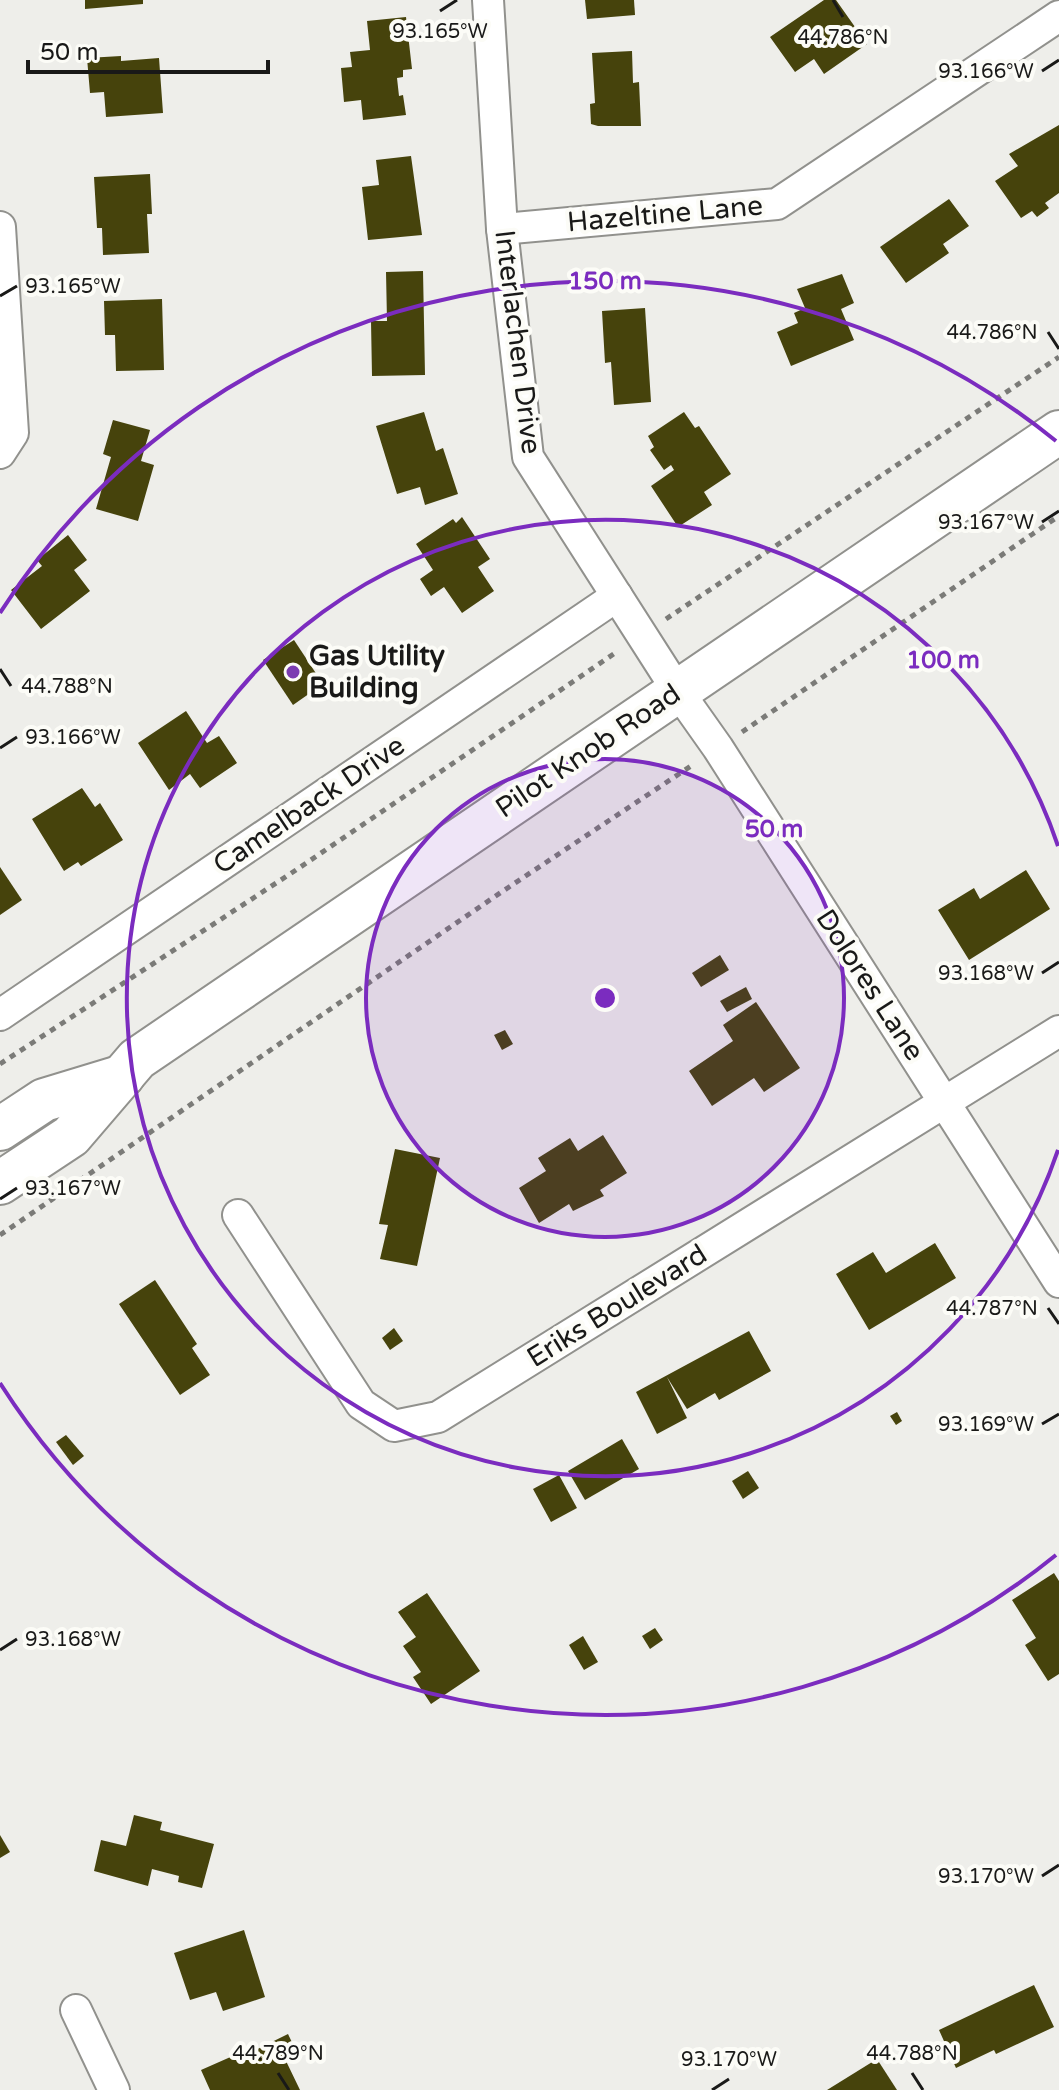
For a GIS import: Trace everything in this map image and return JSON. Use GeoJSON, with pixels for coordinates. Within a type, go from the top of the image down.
{"type":"FeatureCollection","features":[{"type":"Feature","properties":{"kind":"main road","name":"Pilot Knob Road"},"geometry":{"type":"LineString","coordinates":[[0,1183],[71,1136],[137,1059],[1059,432]]}},
{"type":"Feature","properties":{"kind":"main road","name":"Pilot Knob Road"},"geometry":{"type":"LineString","coordinates":[[0,1129],[44,1100],[123,1076]]}},
{"type":"Feature","properties":{"kind":"street","name":"Interlachen Drive"},"geometry":{"type":"LineString","coordinates":[[488,0],[502,229],[528,457],[677,690]]}},
{"type":"Feature","properties":{"kind":"street","name":"Hazeltine Lane"},"geometry":{"type":"LineString","coordinates":[[502,229],[777,204],[1059,16]]}},
{"type":"Feature","properties":{"kind":"street"},"geometry":{"type":"LineString","coordinates":[[0,227],[13,433],[0,453]]}},
{"type":"Feature","properties":{"kind":"street","name":"Camelback Drive"},"geometry":{"type":"LineString","coordinates":[[0,1015],[617,596]]}},
{"type":"Feature","properties":{"kind":"street","name":"Dolores Lane"},"geometry":{"type":"LineString","coordinates":[[677,690],[718,748],[1059,1282]]}},
{"type":"Feature","properties":{"kind":"street","name":"Eriks Boulevard"},"geometry":{"type":"LineString","coordinates":[[238,1215],[361,1404],[394,1426],[438,1417],[1059,1031]]}},
{"type":"Feature","properties":{"kind":"street"},"geometry":{"type":"LineString","coordinates":[[76,2010],[114,2090]]}},
{"type":"Feature","properties":{"kind":"path"},"geometry":{"type":"LineString","coordinates":[[0,1064],[296,870],[642,634],[1059,357]]}},
{"type":"Feature","properties":{"kind":"path"},"geometry":{"type":"LineString","coordinates":[[0,1235],[1059,516]]}},
{"type":"Feature","properties":{"kind":"building"},"geometry":{"type":"Polygon","coordinates":[[[85,0],[143,0],[143,4],[85,9],[85,0]]]}},
{"type":"Feature","properties":{"kind":"building"},"geometry":{"type":"Polygon","coordinates":[[[585,0],[634,0],[635,15],[587,19],[585,0]]]}},
{"type":"Feature","properties":{"kind":"building"},"geometry":{"type":"Polygon","coordinates":[[[824,0],[836,0],[867,44],[824,74],[814,59],[795,72],[770,37],[824,0]]]}},
{"type":"Feature","properties":{"kind":"building"},"geometry":{"type":"Polygon","coordinates":[[[406,17],[412,69],[403,70],[403,77],[397,78],[406,115],[363,120],[361,100],[344,102],[341,68],[352,67],[350,52],[370,50],[367,21],[406,17]]]}},
{"type":"Feature","properties":{"kind":"building"},"geometry":{"type":"Polygon","coordinates":[[[632,51],[633,83],[639,82],[641,126],[591,124],[590,104],[595,103],[592,53],[632,51]]]}},
{"type":"Feature","properties":{"kind":"building"},"geometry":{"type":"Polygon","coordinates":[[[121,56],[121,61],[159,58],[163,113],[106,117],[104,92],[90,93],[87,58],[121,56]]]}},
{"type":"Feature","properties":{"kind":"building"},"geometry":{"type":"Polygon","coordinates":[[[1059,125],[1059,193],[1045,203],[1049,208],[1037,217],[1032,211],[1021,218],[995,181],[1018,166],[1009,154],[1059,125]]]}},
{"type":"Feature","properties":{"kind":"building"},"geometry":{"type":"Polygon","coordinates":[[[411,156],[422,235],[368,240],[362,187],[379,185],[376,160],[411,156]]]}},
{"type":"Feature","properties":{"kind":"building"},"geometry":{"type":"Polygon","coordinates":[[[150,174],[152,214],[147,214],[149,253],[103,255],[102,228],[97,228],[94,177],[150,174]]]}},
{"type":"Feature","properties":{"kind":"building"},"geometry":{"type":"Polygon","coordinates":[[[949,199],[969,226],[943,244],[949,253],[906,283],[880,247],[949,199]]]}},
{"type":"Feature","properties":{"kind":"building"},"geometry":{"type":"Polygon","coordinates":[[[423,271],[425,375],[372,376],[371,321],[387,321],[386,272],[423,271]]]}},
{"type":"Feature","properties":{"kind":"building"},"geometry":{"type":"Polygon","coordinates":[[[842,274],[854,303],[841,309],[854,340],[791,366],[777,332],[798,323],[794,313],[805,308],[797,289],[842,274]]]}},
{"type":"Feature","properties":{"kind":"building"},"geometry":{"type":"Polygon","coordinates":[[[162,299],[164,370],[116,371],[115,335],[105,335],[104,301],[162,299]]]}},
{"type":"Feature","properties":{"kind":"building"},"geometry":{"type":"Polygon","coordinates":[[[645,308],[651,402],[614,405],[611,362],[605,363],[602,311],[645,308]]]}},
{"type":"Feature","properties":{"kind":"building"},"geometry":{"type":"Polygon","coordinates":[[[424,412],[436,451],[443,448],[458,494],[425,505],[420,487],[397,494],[376,426],[424,412]]]}},
{"type":"Feature","properties":{"kind":"building"},"geometry":{"type":"Polygon","coordinates":[[[684,412],[695,428],[699,426],[731,474],[704,492],[712,505],[678,527],[651,486],[674,470],[671,465],[664,470],[650,450],[654,447],[648,436],[684,412]]]}},
{"type":"Feature","properties":{"kind":"building"},"geometry":{"type":"Polygon","coordinates":[[[113,420],[150,430],[141,461],[154,465],[138,521],[96,509],[111,457],[103,454],[113,420]]]}},
{"type":"Feature","properties":{"kind":"building"},"geometry":{"type":"Polygon","coordinates":[[[462,517],[490,559],[478,567],[494,591],[462,613],[444,587],[431,596],[420,579],[433,570],[416,544],[453,519],[456,523],[462,517]]]}},
{"type":"Feature","properties":{"kind":"building"},"geometry":{"type":"Polygon","coordinates":[[[68,535],[87,560],[74,570],[90,591],[41,629],[11,590],[42,566],[37,560],[68,535]]]}},
{"type":"Feature","properties":{"kind":"building","name":"Gas Utility Building"},"geometry":{"type":"Polygon","coordinates":[[[294,640],[323,684],[293,705],[263,660],[294,640]]]}},
{"type":"Feature","properties":{"kind":"building"},"geometry":{"type":"Polygon","coordinates":[[[186,711],[207,743],[219,736],[237,763],[200,788],[190,774],[169,790],[138,743],[186,711]]]}},
{"type":"Feature","properties":{"kind":"building"},"geometry":{"type":"Polygon","coordinates":[[[82,788],[95,807],[100,803],[123,840],[81,866],[78,862],[64,871],[32,819],[82,788]]]}},
{"type":"Feature","properties":{"kind":"building"},"geometry":{"type":"Polygon","coordinates":[[[0,867],[22,900],[0,915],[0,867]]]}},
{"type":"Feature","properties":{"kind":"building"},"geometry":{"type":"Polygon","coordinates":[[[1026,870],[1050,909],[969,960],[938,910],[974,888],[980,899],[1026,870]]]}},
{"type":"Feature","properties":{"kind":"building"},"geometry":{"type":"Polygon","coordinates":[[[720,955],[729,970],[701,987],[692,973],[720,955]]]}},
{"type":"Feature","properties":{"kind":"building"},"geometry":{"type":"Polygon","coordinates":[[[746,987],[752,999],[727,1012],[720,1001],[746,987]]]}},
{"type":"Feature","properties":{"kind":"building"},"geometry":{"type":"Polygon","coordinates":[[[756,1002],[800,1068],[764,1092],[754,1078],[712,1106],[689,1071],[733,1041],[723,1025],[756,1002]]]}},
{"type":"Feature","properties":{"kind":"building"},"geometry":{"type":"Polygon","coordinates":[[[505,1030],[513,1044],[502,1050],[494,1035],[505,1030]]]}},
{"type":"Feature","properties":{"kind":"building"},"geometry":{"type":"Polygon","coordinates":[[[603,1135],[627,1173],[600,1190],[604,1196],[573,1211],[569,1204],[539,1223],[519,1188],[546,1171],[538,1158],[570,1138],[578,1151],[603,1135]]]}},
{"type":"Feature","properties":{"kind":"building"},"geometry":{"type":"Polygon","coordinates":[[[395,1149],[440,1158],[417,1266],[380,1259],[388,1225],[379,1224],[395,1149]]]}},
{"type":"Feature","properties":{"kind":"building"},"geometry":{"type":"Polygon","coordinates":[[[935,1243],[956,1278],[869,1330],[836,1274],[873,1252],[886,1273],[935,1243]]]}},
{"type":"Feature","properties":{"kind":"building"},"geometry":{"type":"Polygon","coordinates":[[[155,1280],[197,1344],[192,1348],[210,1375],[180,1395],[119,1304],[155,1280]]]}},
{"type":"Feature","properties":{"kind":"building"},"geometry":{"type":"Polygon","coordinates":[[[394,1328],[403,1341],[390,1350],[382,1338],[394,1328]]]}},
{"type":"Feature","properties":{"kind":"building"},"geometry":{"type":"Polygon","coordinates":[[[749,1331],[771,1371],[719,1400],[715,1393],[687,1409],[667,1377],[687,1418],[657,1434],[636,1392],[749,1331]]]}},
{"type":"Feature","properties":{"kind":"building"},"geometry":{"type":"Polygon","coordinates":[[[897,1412],[902,1421],[896,1425],[890,1416],[897,1412]]]}},
{"type":"Feature","properties":{"kind":"building"},"geometry":{"type":"Polygon","coordinates":[[[66,1435],[84,1456],[73,1465],[56,1442],[66,1435]]]}},
{"type":"Feature","properties":{"kind":"building"},"geometry":{"type":"Polygon","coordinates":[[[622,1439],[639,1469],[585,1500],[568,1471],[622,1439]]]}},
{"type":"Feature","properties":{"kind":"building"},"geometry":{"type":"Polygon","coordinates":[[[748,1471],[759,1488],[743,1499],[732,1481],[748,1471]]]}},
{"type":"Feature","properties":{"kind":"building"},"geometry":{"type":"Polygon","coordinates":[[[559,1475],[577,1508],[551,1522],[533,1489],[559,1475]]]}},
{"type":"Feature","properties":{"kind":"building"},"geometry":{"type":"Polygon","coordinates":[[[1054,1573],[1059,1581],[1059,1674],[1048,1681],[1025,1645],[1036,1638],[1012,1600],[1054,1573]]]}},
{"type":"Feature","properties":{"kind":"building"},"geometry":{"type":"Polygon","coordinates":[[[427,1593],[480,1671],[431,1704],[413,1677],[421,1672],[403,1646],[416,1637],[398,1612],[427,1593]]]}},
{"type":"Feature","properties":{"kind":"building"},"geometry":{"type":"Polygon","coordinates":[[[655,1628],[663,1640],[650,1649],[642,1636],[655,1628]]]}},
{"type":"Feature","properties":{"kind":"building"},"geometry":{"type":"Polygon","coordinates":[[[583,1636],[598,1662],[584,1670],[569,1645],[583,1636]]]}},
{"type":"Feature","properties":{"kind":"building"},"geometry":{"type":"Polygon","coordinates":[[[134,1815],[162,1822],[160,1830],[214,1844],[202,1888],[178,1882],[179,1876],[152,1869],[148,1886],[94,1871],[101,1840],[126,1846],[134,1815]]]}},
{"type":"Feature","properties":{"kind":"building"},"geometry":{"type":"Polygon","coordinates":[[[0,1835],[10,1852],[0,1858],[0,1835]]]}},
{"type":"Feature","properties":{"kind":"building"},"geometry":{"type":"Polygon","coordinates":[[[244,1930],[265,1997],[223,2011],[216,1992],[190,2000],[174,1953],[244,1930]]]}},
{"type":"Feature","properties":{"kind":"building"},"geometry":{"type":"Polygon","coordinates":[[[1034,1985],[1054,2027],[996,2054],[994,2050],[956,2068],[939,2030],[1034,1985]]]}},
{"type":"Feature","properties":{"kind":"building"},"geometry":{"type":"Polygon","coordinates":[[[288,2034],[298,2055],[286,2061],[300,2090],[210,2090],[201,2070],[235,2055],[237,2059],[288,2034]]]}},
{"type":"Feature","properties":{"kind":"building"},"geometry":{"type":"Polygon","coordinates":[[[877,2059],[897,2090],[827,2090],[877,2059]]]}},
{"type":"Feature","properties":{"kind":"place","name":"Gas Utility Building"},"geometry":{"type":"Point","coordinates":[293,672]}}]}
